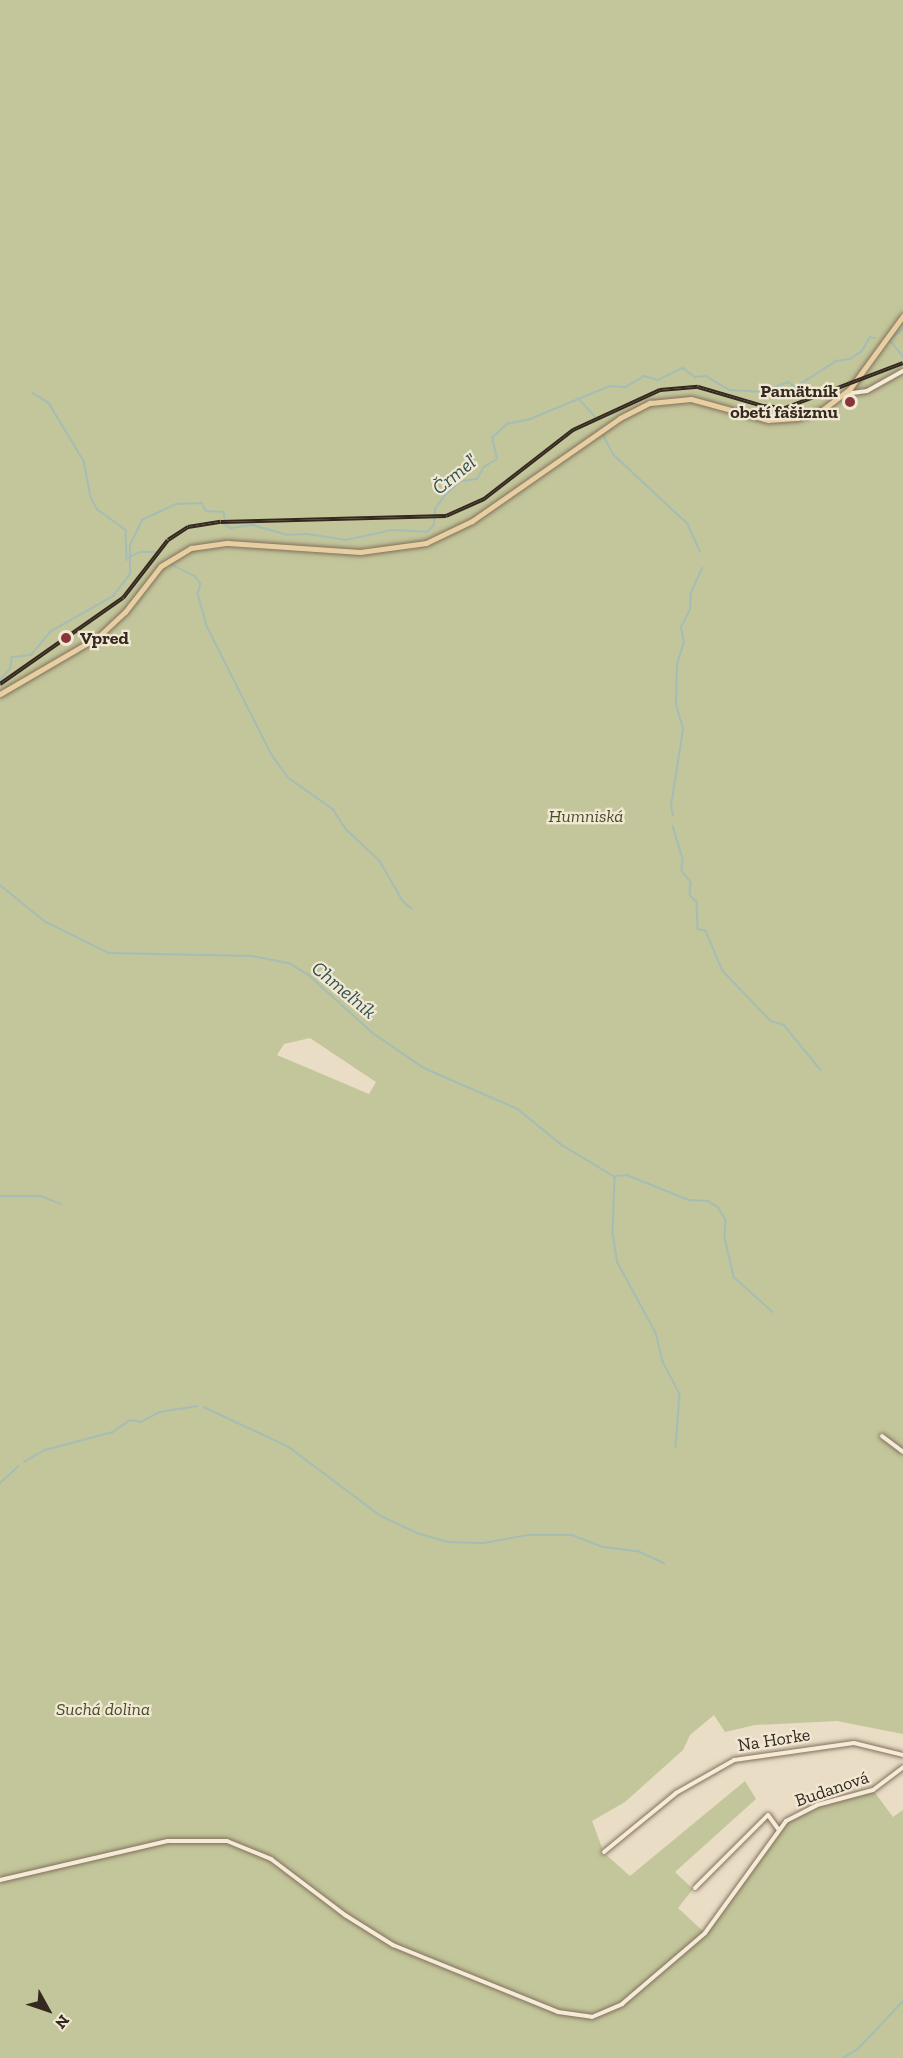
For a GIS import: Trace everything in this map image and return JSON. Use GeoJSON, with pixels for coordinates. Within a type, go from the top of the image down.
{"type":"FeatureCollection","features":[{"type":"Feature","properties":{"kind":"main road"},"geometry":{"type":"LineString","coordinates":[[0,694],[98,637],[124,612],[161,566],[191,548],[223,543],[331,552],[414,546],[472,521],[620,418],[650,403],[691,399],[749,418],[784,420],[817,412],[845,394],[903,316]]}},
{"type":"Feature","properties":{"kind":"street"},"geometry":{"type":"LineString","coordinates":[[845,394],[867,391],[903,371]]}},
{"type":"Feature","properties":{"kind":"street"},"geometry":{"type":"LineString","coordinates":[[882,1436],[903,1452]]}},
{"type":"Feature","properties":{"kind":"street","name":"Na Horke"},"geometry":{"type":"LineString","coordinates":[[604,1852],[676,1793],[734,1760],[854,1743],[903,1755]]}},
{"type":"Feature","properties":{"kind":"street","name":"Budanová"},"geometry":{"type":"LineString","coordinates":[[0,1880],[168,1841],[227,1841],[271,1859],[345,1915],[393,1945],[558,2012],[592,2017],[622,2004],[705,1933],[734,1898],[778,1829],[809,1808],[873,1790],[903,1767]]}},
{"type":"Feature","properties":{"kind":"street"},"geometry":{"type":"LineString","coordinates":[[695,1888],[768,1815],[778,1829]]}},
{"type":"Feature","properties":{"kind":"green space"},"geometry":{"type":"Polygon","coordinates":[[[0,0],[903,0],[903,1734],[837,1721],[755,1725],[725,1732],[714,1715],[690,1735],[683,1750],[625,1802],[592,1821],[604,1853],[630,1876],[745,1781],[756,1799],[675,1872],[693,1889],[678,1908],[705,1933],[786,1821],[809,1808],[873,1790],[893,1817],[903,1810],[903,2058],[0,2058],[0,0]],[[310,1038],[284,1044],[277,1055],[369,1094],[376,1082],[310,1038]]]}},
{"type":"Feature","properties":{"kind":"waterway","name":"Črmeľ"},"geometry":{"type":"LineString","coordinates":[[890,339],[903,329]]}},
{"type":"Feature","properties":{"kind":"waterway","name":"Črmeľ"},"geometry":{"type":"LineString","coordinates":[[0,680],[10,669],[12,657],[31,655],[50,632],[113,596],[130,574],[130,545],[142,520],[176,504],[202,503],[206,511],[224,512],[226,525],[231,528],[253,525],[287,535],[308,534],[346,540],[392,530],[427,532],[434,525],[435,509],[445,495],[461,481],[477,479],[484,467],[497,459],[492,438],[507,424],[530,419],[610,386],[626,387],[644,376],[658,380],[683,368],[695,377],[706,376],[729,390],[762,392],[788,382],[796,387],[836,361],[850,359],[862,351],[870,337],[875,338]]}},
{"type":"Feature","properties":{"kind":"waterway"},"geometry":{"type":"LineString","coordinates":[[890,340],[903,356]]}},
{"type":"Feature","properties":{"kind":"waterway"},"geometry":{"type":"LineString","coordinates":[[33,393],[49,403],[84,461],[90,492]]}},
{"type":"Feature","properties":{"kind":"waterway"},"geometry":{"type":"LineString","coordinates":[[578,398],[595,416]]}},
{"type":"Feature","properties":{"kind":"waterway"},"geometry":{"type":"LineString","coordinates":[[603,434],[613,454],[688,524],[700,551]]}},
{"type":"Feature","properties":{"kind":"waterway"},"geometry":{"type":"LineString","coordinates":[[90,495],[97,509],[126,530],[127,560]]}},
{"type":"Feature","properties":{"kind":"waterway"},"geometry":{"type":"LineString","coordinates":[[128,558],[140,552],[155,552]]}},
{"type":"Feature","properties":{"kind":"waterway"},"geometry":{"type":"LineString","coordinates":[[171,564],[195,576],[201,584],[198,594],[208,628],[272,755],[289,778],[333,809],[346,829],[380,861],[403,901],[411,908]]}},
{"type":"Feature","properties":{"kind":"waterway"},"geometry":{"type":"LineString","coordinates":[[673,816],[671,806],[683,729],[676,704],[677,664],[684,643],[681,627],[690,610],[691,593],[702,568]]}},
{"type":"Feature","properties":{"kind":"waterway"},"geometry":{"type":"LineString","coordinates":[[673,826],[683,859],[682,871],[691,882],[690,895],[697,902],[698,929],[706,931],[723,971],[771,1021],[784,1025],[821,1070]]}},
{"type":"Feature","properties":{"kind":"waterway","name":"Chmeľník"},"geometry":{"type":"LineString","coordinates":[[0,885],[46,922],[109,953],[252,956],[289,963],[309,975],[373,1033],[424,1068],[518,1109],[562,1145],[615,1177]]}},
{"type":"Feature","properties":{"kind":"waterway"},"geometry":{"type":"LineString","coordinates":[[616,1176],[627,1175],[689,1200],[708,1201],[718,1207],[726,1220],[725,1238],[734,1277],[773,1312]]}},
{"type":"Feature","properties":{"kind":"waterway"},"geometry":{"type":"LineString","coordinates":[[615,1177],[613,1233],[618,1263],[656,1333],[663,1362],[680,1394],[676,1447]]}},
{"type":"Feature","properties":{"kind":"waterway"},"geometry":{"type":"LineString","coordinates":[[0,1196],[41,1196],[61,1204]]}},
{"type":"Feature","properties":{"kind":"waterway"},"geometry":{"type":"LineString","coordinates":[[24,1462],[45,1450],[113,1432],[130,1420],[141,1422],[160,1412],[198,1406]]}},
{"type":"Feature","properties":{"kind":"waterway"},"geometry":{"type":"LineString","coordinates":[[204,1407],[289,1447],[381,1516],[417,1533],[449,1542],[484,1543],[528,1535],[572,1535],[603,1547],[638,1551],[664,1563]]}},
{"type":"Feature","properties":{"kind":"waterway"},"geometry":{"type":"LineString","coordinates":[[0,1483],[19,1466]]}},
{"type":"Feature","properties":{"kind":"waterway"},"geometry":{"type":"LineString","coordinates":[[843,2058],[858,2049],[903,2001]]}},
{"type":"Feature","properties":{"kind":"railway"},"geometry":{"type":"LineString","coordinates":[[0,684],[123,598],[168,540],[188,527],[221,522],[446,516],[484,499],[573,430],[660,390],[698,387],[763,406],[785,408],[903,363]]}},
{"type":"Feature","properties":{"kind":"place","name":"Pamätník obetí fašizmu"},"geometry":{"type":"Point","coordinates":[850,402]}},
{"type":"Feature","properties":{"kind":"place","name":"Vpred"},"geometry":{"type":"Point","coordinates":[66,638]}},
{"type":"Feature","properties":{"kind":"park label","name":"Humniská"},"geometry":{"type":"Point","coordinates":[586,816]}},
{"type":"Feature","properties":{"kind":"park label","name":"Suchá dolina"},"geometry":{"type":"Point","coordinates":[103,1709]}}]}
